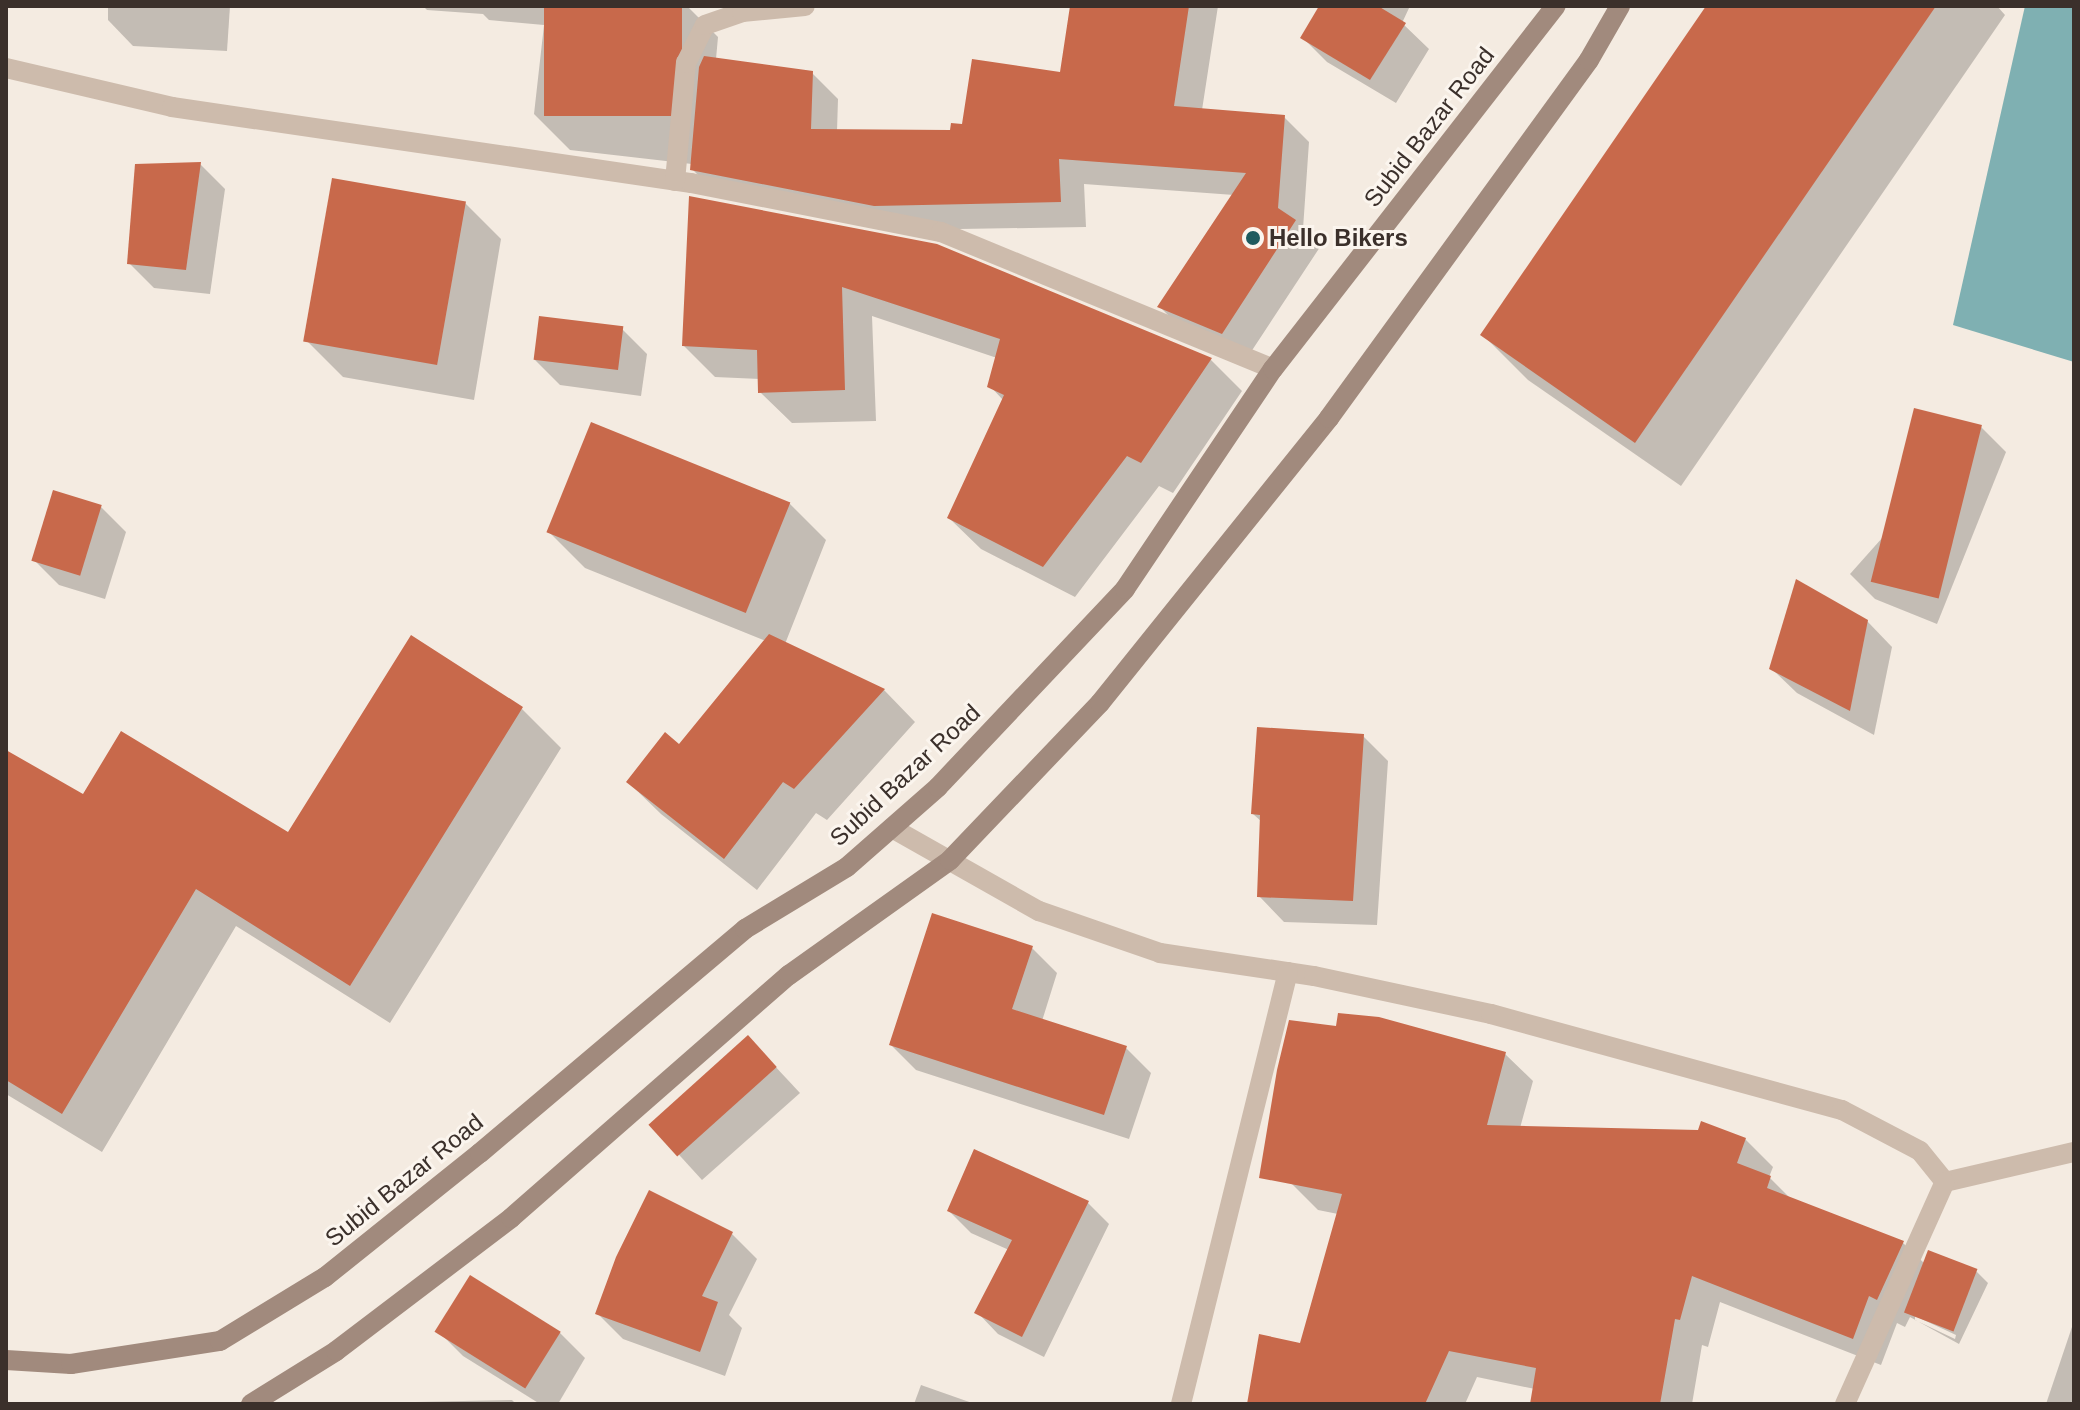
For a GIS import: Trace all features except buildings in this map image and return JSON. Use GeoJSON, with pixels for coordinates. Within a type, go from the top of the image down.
{"type":"FeatureCollection","features":[{"type":"Feature","properties":{"kind":"main road","name":"Subid Bazar Road"},"geometry":{"type":"LineString","coordinates":[[6,1360],[71,1364],[220,1341],[325,1277],[480,1153],[745,929],[847,867],[892,828],[938,787],[1125,589],[1273,369],[1556,6]]}},
{"type":"Feature","properties":{"kind":"main road"},"geometry":{"type":"LineString","coordinates":[[251,1404],[336,1351],[511,1218],[789,975],[950,860],[1100,703],[1329,418],[1589,60],[1620,6]]}},
{"type":"Feature","properties":{"kind":"street"},"geometry":{"type":"LineString","coordinates":[[675,181],[686,63],[705,25],[742,12],[805,6]]}},
{"type":"Feature","properties":{"kind":"street"},"geometry":{"type":"LineString","coordinates":[[6,68],[172,107],[675,181],[941,232],[1273,369]]}},
{"type":"Feature","properties":{"kind":"street"},"geometry":{"type":"LineString","coordinates":[[892,828],[1039,911],[1160,953],[1288,972],[1491,1014],[1842,1110],[1920,1151],[1945,1182]]}},
{"type":"Feature","properties":{"kind":"street"},"geometry":{"type":"LineString","coordinates":[[1181,1404],[1288,972]]}},
{"type":"Feature","properties":{"kind":"street"},"geometry":{"type":"LineString","coordinates":[[1945,1182],[2074,1152]]}},
{"type":"Feature","properties":{"kind":"street"},"geometry":{"type":"LineString","coordinates":[[1845,1404],[1945,1182]]}},
{"type":"Feature","properties":{"kind":"water"},"geometry":{"type":"Polygon","coordinates":[[[2025,6],[2074,6],[2074,362],[1953,325],[2025,6]]]}},
{"type":"Feature","properties":{"kind":"place","name":"Hello Bikers"},"geometry":{"type":"Point","coordinates":[1253,238]}}]}
